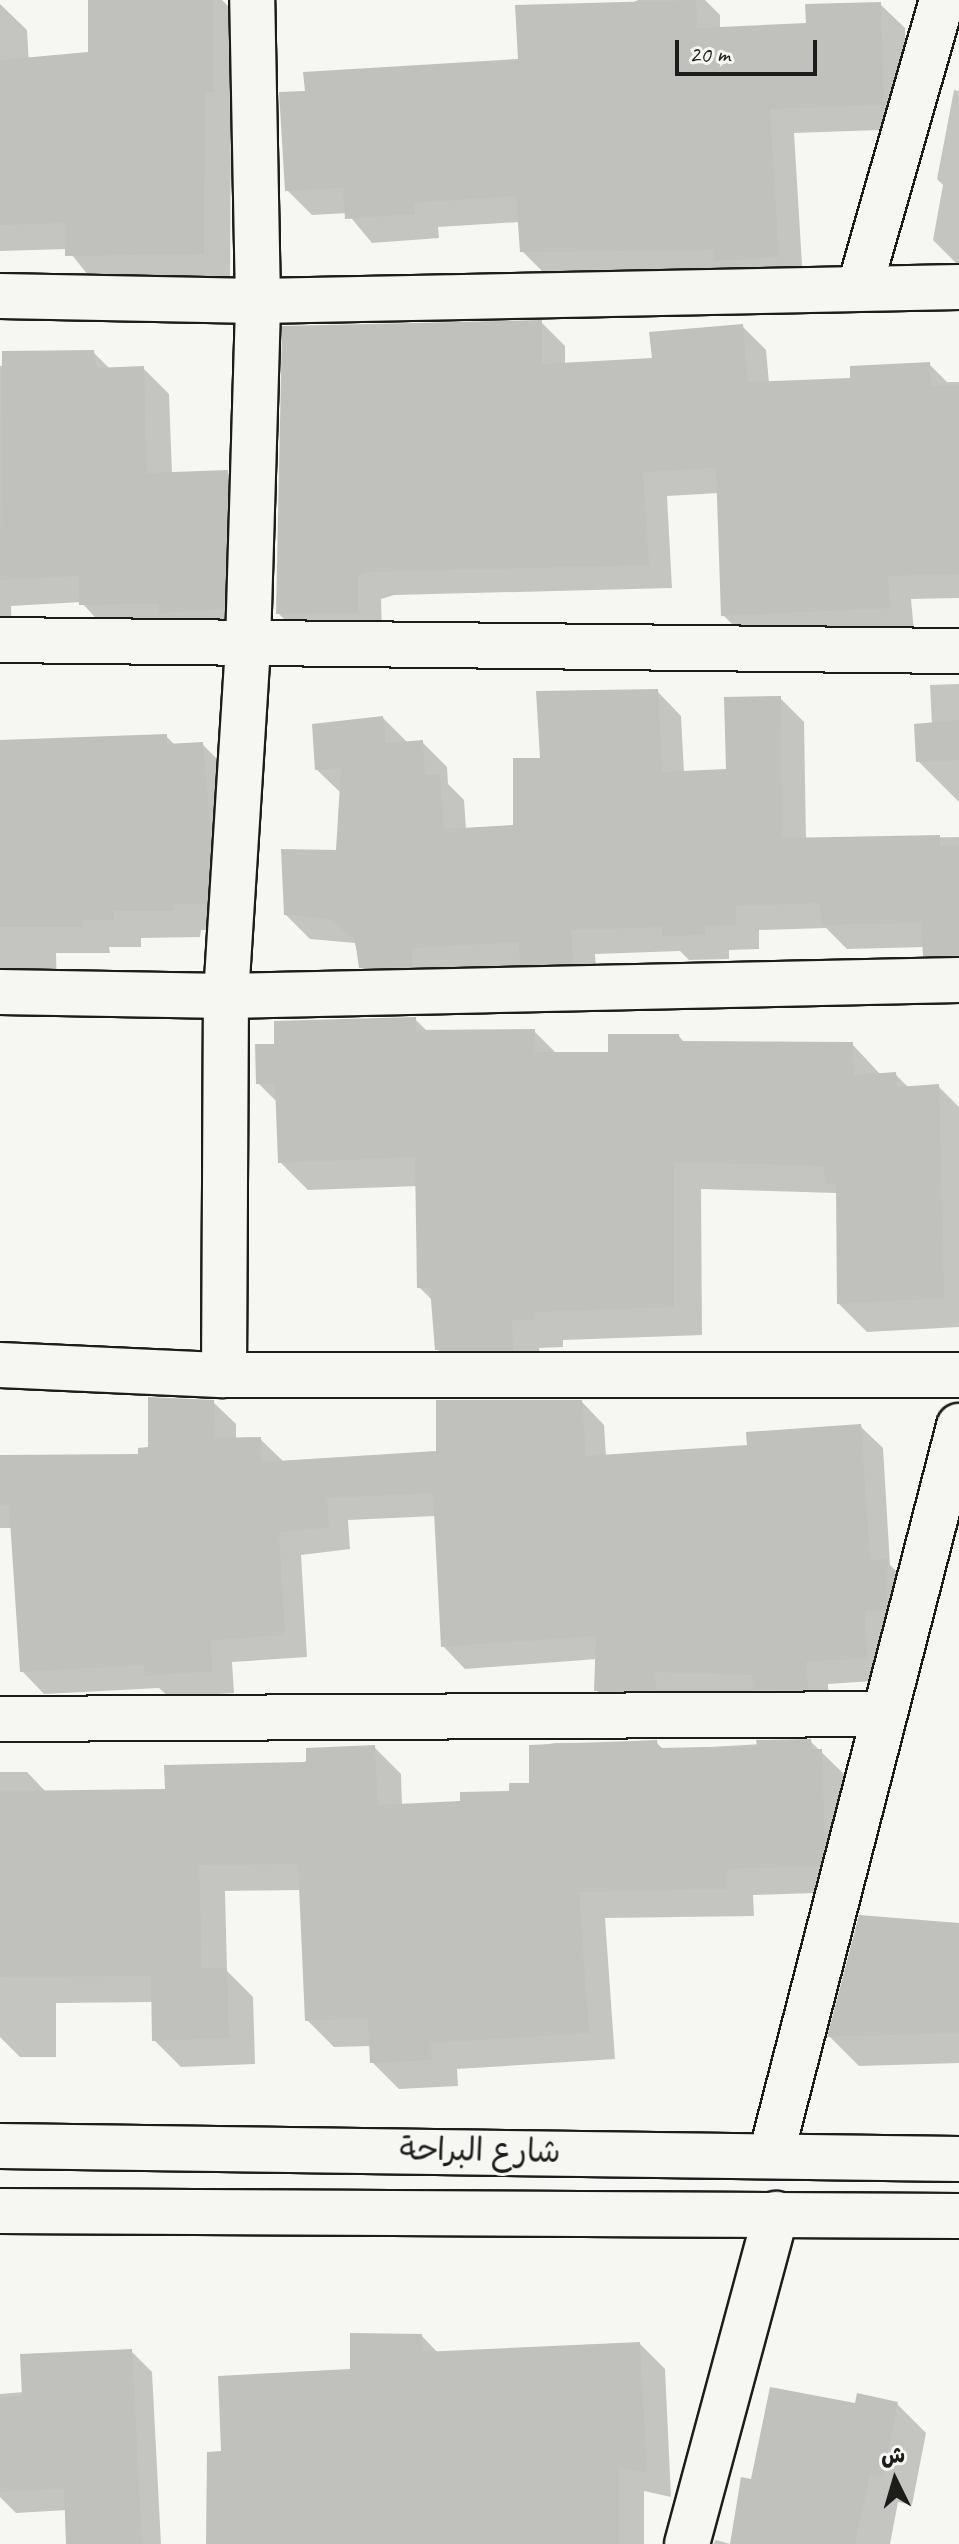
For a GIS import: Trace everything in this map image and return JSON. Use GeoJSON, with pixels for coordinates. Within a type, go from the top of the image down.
{"type":"FeatureCollection","features":[{"type":"Feature","properties":{"kind":"street"},"geometry":{"type":"LineString","coordinates":[[224,1375],[226,996],[248,644],[258,301],[252,0]]}},
{"type":"Feature","properties":{"kind":"street"},"geometry":{"type":"LineString","coordinates":[[860,286],[942,0]]}},
{"type":"Feature","properties":{"kind":"street"},"geometry":{"type":"LineString","coordinates":[[0,296],[258,301],[860,286],[959,287]]}},
{"type":"Feature","properties":{"kind":"street"},"geometry":{"type":"LineString","coordinates":[[0,640],[959,651]]}},
{"type":"Feature","properties":{"kind":"street"},"geometry":{"type":"LineString","coordinates":[[0,992],[226,996],[959,980]]}},
{"type":"Feature","properties":{"kind":"street"},"geometry":{"type":"LineString","coordinates":[[0,1365],[224,1375],[959,1375]]}},
{"type":"Feature","properties":{"kind":"street"},"geometry":{"type":"LineString","coordinates":[[771,2155],[959,1426]]}},
{"type":"Feature","properties":{"kind":"street"},"geometry":{"type":"LineString","coordinates":[[0,1719],[884,1714]]}},
{"type":"Feature","properties":{"kind":"street","name":"شارع البراحة"},"geometry":{"type":"LineString","coordinates":[[0,2146],[959,2159]]}},
{"type":"Feature","properties":{"kind":"street","name":"شارع البراحة"},"geometry":{"type":"LineString","coordinates":[[0,2211],[959,2216]]}},
{"type":"Feature","properties":{"kind":"street"},"geometry":{"type":"LineString","coordinates":[[687,2544],[776,2214]]}},
{"type":"Feature","properties":{"kind":"building"},"geometry":{"type":"Polygon","coordinates":[[[88,0],[213,0],[213,92],[205,92],[204,254],[65,256],[65,223],[0,225],[0,60],[88,52],[88,0]]]}},
{"type":"Feature","properties":{"kind":"building"},"geometry":{"type":"Polygon","coordinates":[[[696,0],[697,28],[806,23],[805,4],[881,2],[884,105],[770,109],[779,257],[714,261],[713,250],[520,252],[516,196],[414,203],[415,214],[345,219],[343,188],[285,191],[279,92],[305,91],[303,72],[518,59],[515,5],[696,0]]]}},
{"type":"Feature","properties":{"kind":"building"},"geometry":{"type":"Polygon","coordinates":[[[542,320],[542,364],[652,358],[649,332],[743,324],[748,382],[850,378],[850,366],[930,362],[931,386],[959,385],[959,574],[888,576],[891,608],[721,616],[716,468],[643,472],[649,565],[369,572],[358,575],[358,613],[276,614],[282,326],[542,320]]]}},
{"type":"Feature","properties":{"kind":"building"},"geometry":{"type":"Polygon","coordinates":[[[94,350],[96,368],[144,366],[147,473],[228,470],[224,609],[159,613],[159,604],[79,605],[78,576],[0,580],[2,351],[94,350]]]}},
{"type":"Feature","properties":{"kind":"building"},"geometry":{"type":"Polygon","coordinates":[[[658,689],[662,772],[726,769],[724,697],[781,696],[782,838],[940,835],[940,846],[959,845],[959,955],[923,956],[921,923],[821,925],[820,903],[736,906],[736,925],[705,926],[705,935],[662,936],[662,927],[571,930],[573,963],[520,965],[519,942],[412,948],[413,967],[359,968],[355,940],[329,919],[284,915],[281,849],[336,850],[341,768],[315,770],[312,724],[383,716],[386,743],[423,740],[425,775],[440,774],[444,829],[513,825],[513,758],[540,758],[536,691],[658,689]]]}},
{"type":"Feature","properties":{"kind":"building"},"geometry":{"type":"Polygon","coordinates":[[[959,720],[959,760],[916,762],[914,724],[959,720]]]}},
{"type":"Feature","properties":{"kind":"building"},"geometry":{"type":"Polygon","coordinates":[[[167,734],[167,744],[203,742],[211,837],[207,904],[174,904],[174,911],[114,911],[114,920],[83,920],[83,927],[0,927],[0,740],[167,734]]]}},
{"type":"Feature","properties":{"kind":"building"},"geometry":{"type":"Polygon","coordinates":[[[416,1017],[416,1030],[535,1029],[535,1052],[608,1052],[608,1034],[679,1034],[679,1041],[853,1042],[854,1075],[896,1072],[897,1087],[939,1084],[944,1298],[837,1304],[836,1184],[825,1184],[824,1166],[674,1162],[674,1307],[535,1312],[535,1320],[512,1320],[513,1350],[435,1350],[430,1288],[417,1288],[415,1157],[278,1163],[275,1084],[256,1084],[255,1044],[274,1044],[274,1021],[416,1017]]]}},
{"type":"Feature","properties":{"kind":"building"},"geometry":{"type":"Polygon","coordinates":[[[148,1397],[214,1400],[215,1438],[261,1437],[262,1462],[436,1451],[436,1400],[582,1400],[586,1456],[747,1445],[746,1432],[861,1424],[870,1560],[888,1559],[886,1610],[865,1611],[867,1658],[806,1662],[808,1689],[753,1690],[752,1675],[655,1672],[656,1690],[594,1691],[596,1636],[441,1647],[433,1493],[327,1498],[329,1527],[279,1533],[285,1635],[211,1640],[212,1671],[144,1676],[144,1665],[20,1672],[9,1505],[0,1506],[0,1455],[138,1454],[138,1448],[148,1447],[148,1397]]]}},
{"type":"Feature","properties":{"kind":"building"},"geometry":{"type":"Polygon","coordinates":[[[811,1739],[812,1749],[822,1749],[825,1846],[820,1866],[727,1869],[727,1889],[579,1892],[589,2033],[431,2043],[432,2060],[370,2063],[368,2018],[305,2021],[298,1864],[199,1865],[202,1968],[227,1968],[229,2038],[152,2041],[151,1976],[0,1977],[0,1791],[165,1789],[164,1765],[306,1762],[306,1748],[375,1745],[378,1805],[460,1801],[460,1792],[509,1791],[509,1783],[529,1783],[529,1745],[657,1740],[658,1748],[757,1746],[756,1740],[811,1739]]]}},
{"type":"Feature","properties":{"kind":"building"},"geometry":{"type":"Polygon","coordinates":[[[859,1915],[959,1923],[959,2033],[827,2037],[859,1915]]]}},
{"type":"Feature","properties":{"kind":"building"},"geometry":{"type":"Polygon","coordinates":[[[350,2333],[422,2334],[422,2352],[640,2342],[647,2473],[619,2467],[619,2544],[206,2544],[207,2452],[221,2451],[218,2376],[350,2369],[350,2333]]]}},
{"type":"Feature","properties":{"kind":"building"},"geometry":{"type":"Polygon","coordinates":[[[132,2349],[142,2544],[66,2544],[64,2489],[0,2492],[0,2398],[22,2396],[20,2354],[132,2349]]]}},
{"type":"Feature","properties":{"kind":"building"},"geometry":{"type":"Polygon","coordinates":[[[770,2387],[855,2403],[857,2393],[898,2402],[883,2477],[870,2474],[855,2544],[730,2544],[741,2477],[751,2479],[770,2387]]]}}]}
